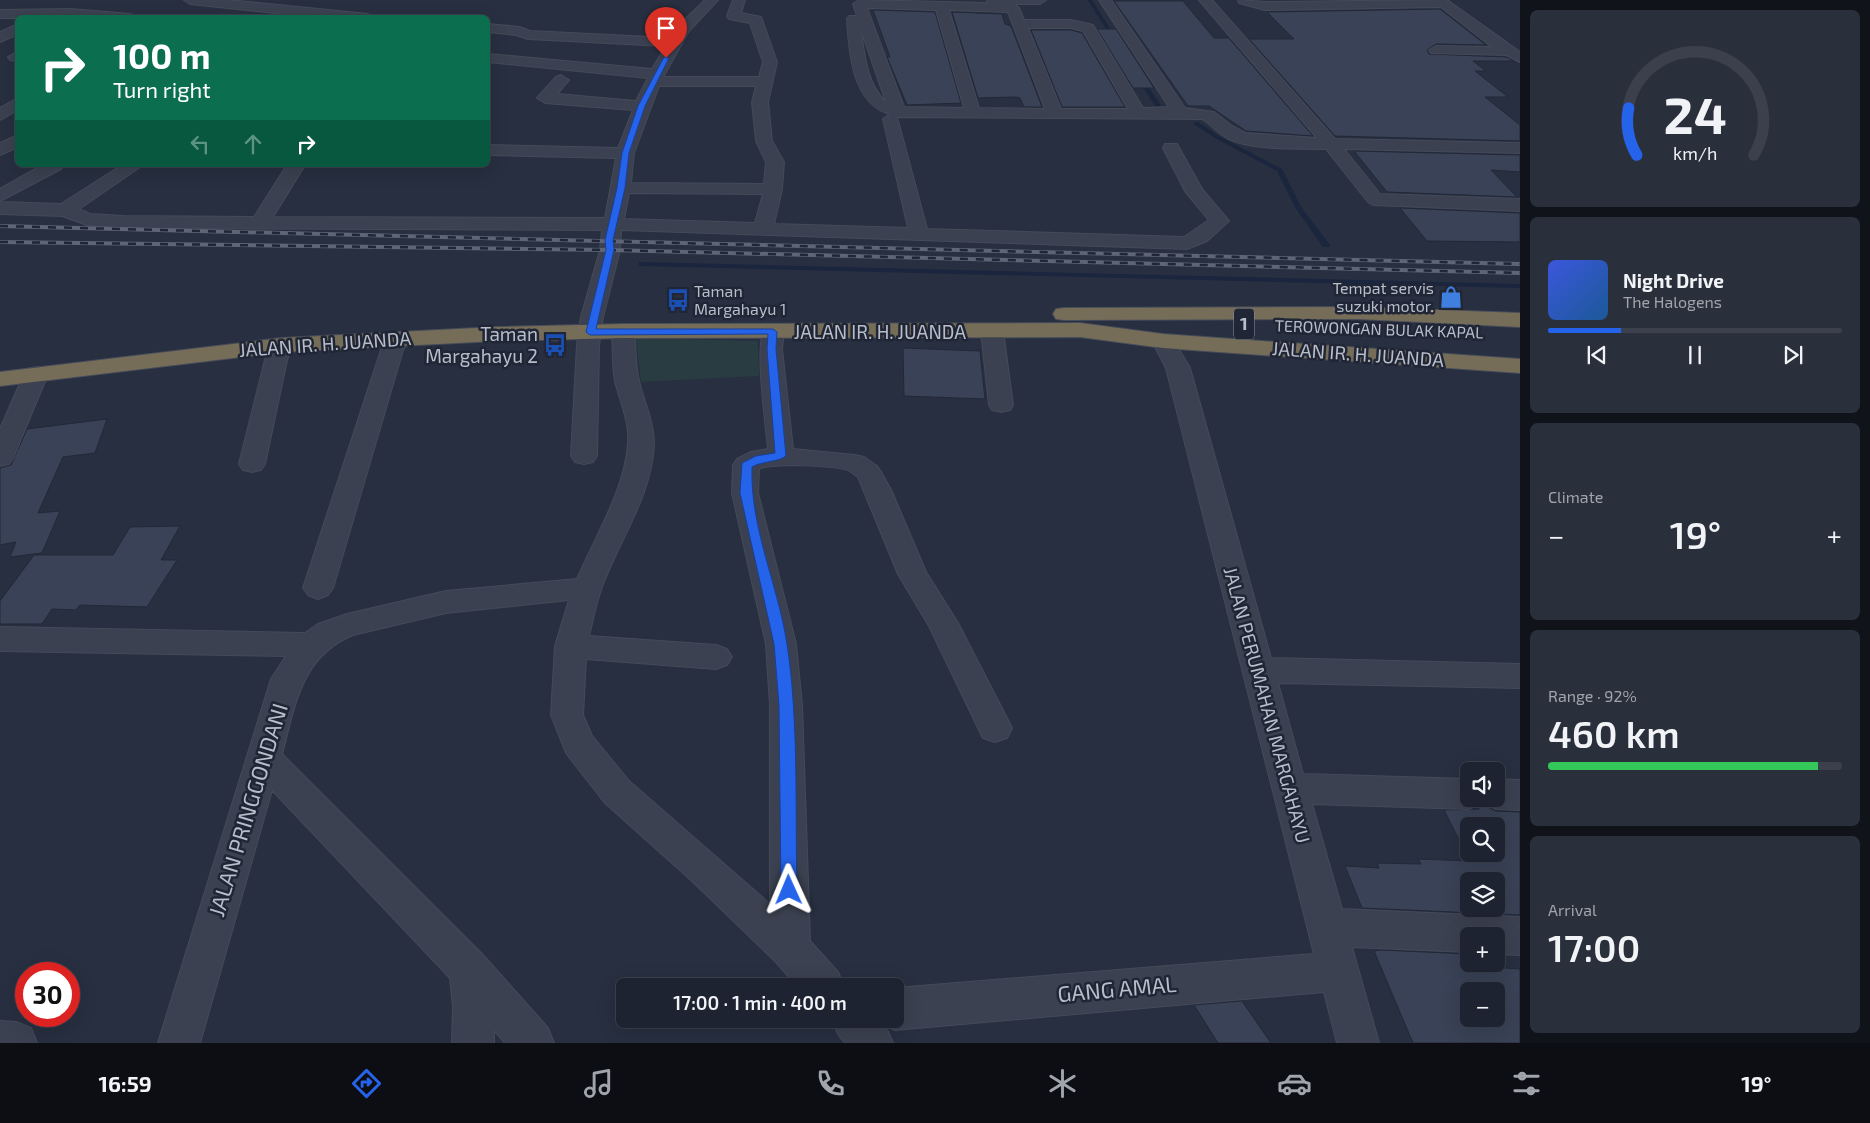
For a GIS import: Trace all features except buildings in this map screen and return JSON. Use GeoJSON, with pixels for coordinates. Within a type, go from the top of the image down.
{"type":"FeatureCollection","features":[{"type":"Feature","properties":{"kind":"highway","name":"JALAN IR. H. JUANDA"},"geometry":{"type":"LineString","coordinates":[[0,364],[162,342],[295,330],[592,325],[968,315],[1359,313],[1520,320]]}},
{"type":"Feature","properties":{"kind":"highway","name":"TEROWONGAN BULAK KAPAL"},"geometry":{"type":"LineString","coordinates":[[968,315],[1520,336]]}},
{"type":"Feature","properties":{"kind":"highway","name":"JALAN IR. H. JUANDA"},"geometry":{"type":"LineString","coordinates":[[0,379],[282,346],[592,325],[623,331],[992,332],[1080,330],[1170,354],[1520,366]]}},
{"type":"Feature","properties":{"kind":"highway","name":"TEROWONGAN BULAK KAPAL"},"geometry":{"type":"LineString","coordinates":[[1080,330],[1360,332],[1520,336]]}},
{"type":"Feature","properties":{"kind":"street"},"geometry":{"type":"LineString","coordinates":[[285,15],[308,0]]}},
{"type":"Feature","properties":{"kind":"street"},"geometry":{"type":"LineString","coordinates":[[584,456],[592,325],[610,250],[609,240],[621,188],[625,153],[655,77],[683,28],[712,0]]}},
{"type":"Feature","properties":{"kind":"street"},"geometry":{"type":"LineString","coordinates":[[739,0],[734,16],[756,20],[770,62],[760,102],[764,126],[764,141],[776,162],[773,188],[763,230]]}},
{"type":"Feature","properties":{"kind":"street"},"geometry":{"type":"LineString","coordinates":[[854,0],[856,49],[864,78],[879,107],[894,116],[973,113],[1208,115],[1228,134],[1246,138],[1330,143],[1520,148]]}},
{"type":"Feature","properties":{"kind":"street"},"geometry":{"type":"LineString","coordinates":[[919,235],[894,116],[859,4],[1021,2],[1040,0]]}},
{"type":"Feature","properties":{"kind":"street"},"geometry":{"type":"LineString","coordinates":[[1105,0],[1181,114]]}},
{"type":"Feature","properties":{"kind":"street"},"geometry":{"type":"LineString","coordinates":[[1205,0],[1330,143],[1370,195],[1380,201],[1520,205]]}},
{"type":"Feature","properties":{"kind":"street"},"geometry":{"type":"LineString","coordinates":[[1244,0],[1266,6],[1444,3],[1515,54]]}},
{"type":"Feature","properties":{"kind":"street"},"geometry":{"type":"LineString","coordinates":[[192,6],[210,2],[335,15]]}},
{"type":"Feature","properties":{"kind":"street"},"geometry":{"type":"LineString","coordinates":[[948,3],[1012,8],[1055,114]]}},
{"type":"Feature","properties":{"kind":"street"},"geometry":{"type":"LineString","coordinates":[[948,3],[973,113]]}},
{"type":"Feature","properties":{"kind":"street"},"geometry":{"type":"LineString","coordinates":[[0,14],[20,15]]}},
{"type":"Feature","properties":{"kind":"street"},"geometry":{"type":"LineString","coordinates":[[1018,24],[1071,24],[1088,28],[1139,114]]}},
{"type":"Feature","properties":{"kind":"street"},"geometry":{"type":"LineString","coordinates":[[490,28],[519,31],[528,35],[675,42]]}},
{"type":"Feature","properties":{"kind":"street"},"geometry":{"type":"LineString","coordinates":[[0,38],[15,30]]}},
{"type":"Feature","properties":{"kind":"street"},"geometry":{"type":"LineString","coordinates":[[494,59],[525,41],[528,35]]}},
{"type":"Feature","properties":{"kind":"street"},"geometry":{"type":"LineString","coordinates":[[0,42],[15,51]]}},
{"type":"Feature","properties":{"kind":"street"},"geometry":{"type":"LineString","coordinates":[[1436,50],[1515,54]]}},
{"type":"Feature","properties":{"kind":"street"},"geometry":{"type":"LineString","coordinates":[[494,59],[655,77],[764,82]]}},
{"type":"Feature","properties":{"kind":"street"},"geometry":{"type":"LineString","coordinates":[[562,80],[545,98],[642,106]]}},
{"type":"Feature","properties":{"kind":"street"},"geometry":{"type":"LineString","coordinates":[[0,116],[15,105]]}},
{"type":"Feature","properties":{"kind":"street"},"geometry":{"type":"LineString","coordinates":[[0,116],[15,116]]}},
{"type":"Feature","properties":{"kind":"street"},"geometry":{"type":"LineString","coordinates":[[0,150],[15,142]]}},
{"type":"Feature","properties":{"kind":"street"},"geometry":{"type":"LineString","coordinates":[[0,208],[65,210],[87,219],[122,222],[614,224],[1187,243],[1200,238],[1220,221],[1194,191],[1171,148]]}},
{"type":"Feature","properties":{"kind":"street"},"geometry":{"type":"LineString","coordinates":[[490,150],[625,153]]}},
{"type":"Feature","properties":{"kind":"street"},"geometry":{"type":"LineString","coordinates":[[0,196],[51,167]]}},
{"type":"Feature","properties":{"kind":"street"},"geometry":{"type":"LineString","coordinates":[[65,210],[131,167]]}},
{"type":"Feature","properties":{"kind":"street"},"geometry":{"type":"LineString","coordinates":[[260,222],[295,167]]}},
{"type":"Feature","properties":{"kind":"street"},"geometry":{"type":"LineString","coordinates":[[621,188],[773,188]]}},
{"type":"Feature","properties":{"kind":"street"},"geometry":{"type":"LineString","coordinates":[[623,331],[627,380],[638,416],[641,443],[637,470],[629,499],[619,515],[587,588],[571,646],[567,715],[578,743],[616,792],[703,867],[790,949],[817,978]]}},
{"type":"Feature","properties":{"kind":"street"},"geometry":{"type":"LineString","coordinates":[[773,332],[771,349],[781,456]]}},
{"type":"Feature","properties":{"kind":"street"},"geometry":{"type":"LineString","coordinates":[[992,332],[1001,405]]}},
{"type":"Feature","properties":{"kind":"street"},"geometry":{"type":"LineString","coordinates":[[318,588],[392,350],[399,339]]}},
{"type":"Feature","properties":{"kind":"street"},"geometry":{"type":"LineString","coordinates":[[252,464],[276,360],[282,346]]}},
{"type":"Feature","properties":{"kind":"street","name":"JALAN PERUMAHAN MARGAHAYU"},"geometry":{"type":"LineString","coordinates":[[1170,354],[1358,1043]]}},
{"type":"Feature","properties":{"kind":"street"},"geometry":{"type":"LineString","coordinates":[[0,458],[36,374]]}},
{"type":"Feature","properties":{"kind":"street"},"geometry":{"type":"LineString","coordinates":[[790,949],[786,705],[781,644],[745,493],[746,465],[760,458],[781,456],[855,463],[868,472],[879,492],[912,574],[943,623],[995,728]]}},
{"type":"Feature","properties":{"kind":"street","name":"JALAN PRINGGONDANI"},"geometry":{"type":"LineString","coordinates":[[179,1043],[288,679],[311,645],[329,632],[369,619],[446,602],[587,588]]}},
{"type":"Feature","properties":{"kind":"street"},"geometry":{"type":"LineString","coordinates":[[0,639],[311,645]]}},
{"type":"Feature","properties":{"kind":"street"},"geometry":{"type":"LineString","coordinates":[[571,646],[716,658]]}},
{"type":"Feature","properties":{"kind":"street"},"geometry":{"type":"LineString","coordinates":[[1257,670],[1520,676]]}},
{"type":"Feature","properties":{"kind":"street"},"geometry":{"type":"LineString","coordinates":[[264,759],[469,969],[533,1043]]}},
{"type":"Feature","properties":{"kind":"street"},"geometry":{"type":"LineString","coordinates":[[1289,788],[1460,794]]}},
{"type":"Feature","properties":{"kind":"street"},"geometry":{"type":"LineString","coordinates":[[1505,794],[1520,795]]}},
{"type":"Feature","properties":{"kind":"street"},"geometry":{"type":"LineString","coordinates":[[1326,927],[1520,936]]}},
{"type":"Feature","properties":{"kind":"street"},"geometry":{"type":"LineString","coordinates":[[469,969],[474,1007],[473,1043]]}},
{"type":"Feature","properties":{"kind":"street","name":"GANG AMAL"},"geometry":{"type":"LineString","coordinates":[[904,1008],[1338,971]]}},
{"type":"Feature","properties":{"kind":"street"},"geometry":{"type":"LineString","coordinates":[[860,1028],[872,1043]]}},
{"type":"Feature","properties":{"kind":"street"},"geometry":{"type":"LineString","coordinates":[[0,1042],[16,1043]]}},
{"type":"Feature","properties":{"kind":"green space"},"geometry":{"type":"Polygon","coordinates":[[[636,338],[758,341],[759,376],[641,382],[636,338]]]}},
{"type":"Feature","properties":{"kind":"waterway"},"geometry":{"type":"LineString","coordinates":[[1090,0],[1115,39]]}},
{"type":"Feature","properties":{"kind":"waterway"},"geometry":{"type":"LineString","coordinates":[[1139,77],[1158,106]]}},
{"type":"Feature","properties":{"kind":"waterway"},"geometry":{"type":"LineString","coordinates":[[1196,123],[1217,137],[1280,170],[1298,207],[1326,245]]}},
{"type":"Feature","properties":{"kind":"waterway"},"geometry":{"type":"LineString","coordinates":[[642,264],[1520,286]]}},
{"type":"Feature","properties":{"kind":"railway"},"geometry":{"type":"LineString","coordinates":[[0,226],[1520,264]]}},
{"type":"Feature","properties":{"kind":"railway"},"geometry":{"type":"LineString","coordinates":[[0,242],[610,250],[1520,273]]}},
{"type":"Feature","properties":{"kind":"place","name":"Tempat servis suzuki motor."},"geometry":{"type":"Point","coordinates":[1451,297]}},
{"type":"Feature","properties":{"kind":"place","name":"Taman Margahayu 1"},"geometry":{"type":"Point","coordinates":[678,300]}},
{"type":"Feature","properties":{"kind":"place","name":"Taman Margahayu 2"},"geometry":{"type":"Point","coordinates":[555,345]}},
{"type":"Feature","properties":{"kind":"route"},"geometry":{"type":"LineString","coordinates":[[666,58],[642,106],[625,153],[621,188],[609,240],[610,250],[592,317],[590,332],[773,332],[771,349],[781,456],[760,458],[746,465],[745,493],[760,549],[781,644],[786,705],[789,890]]}}]}
